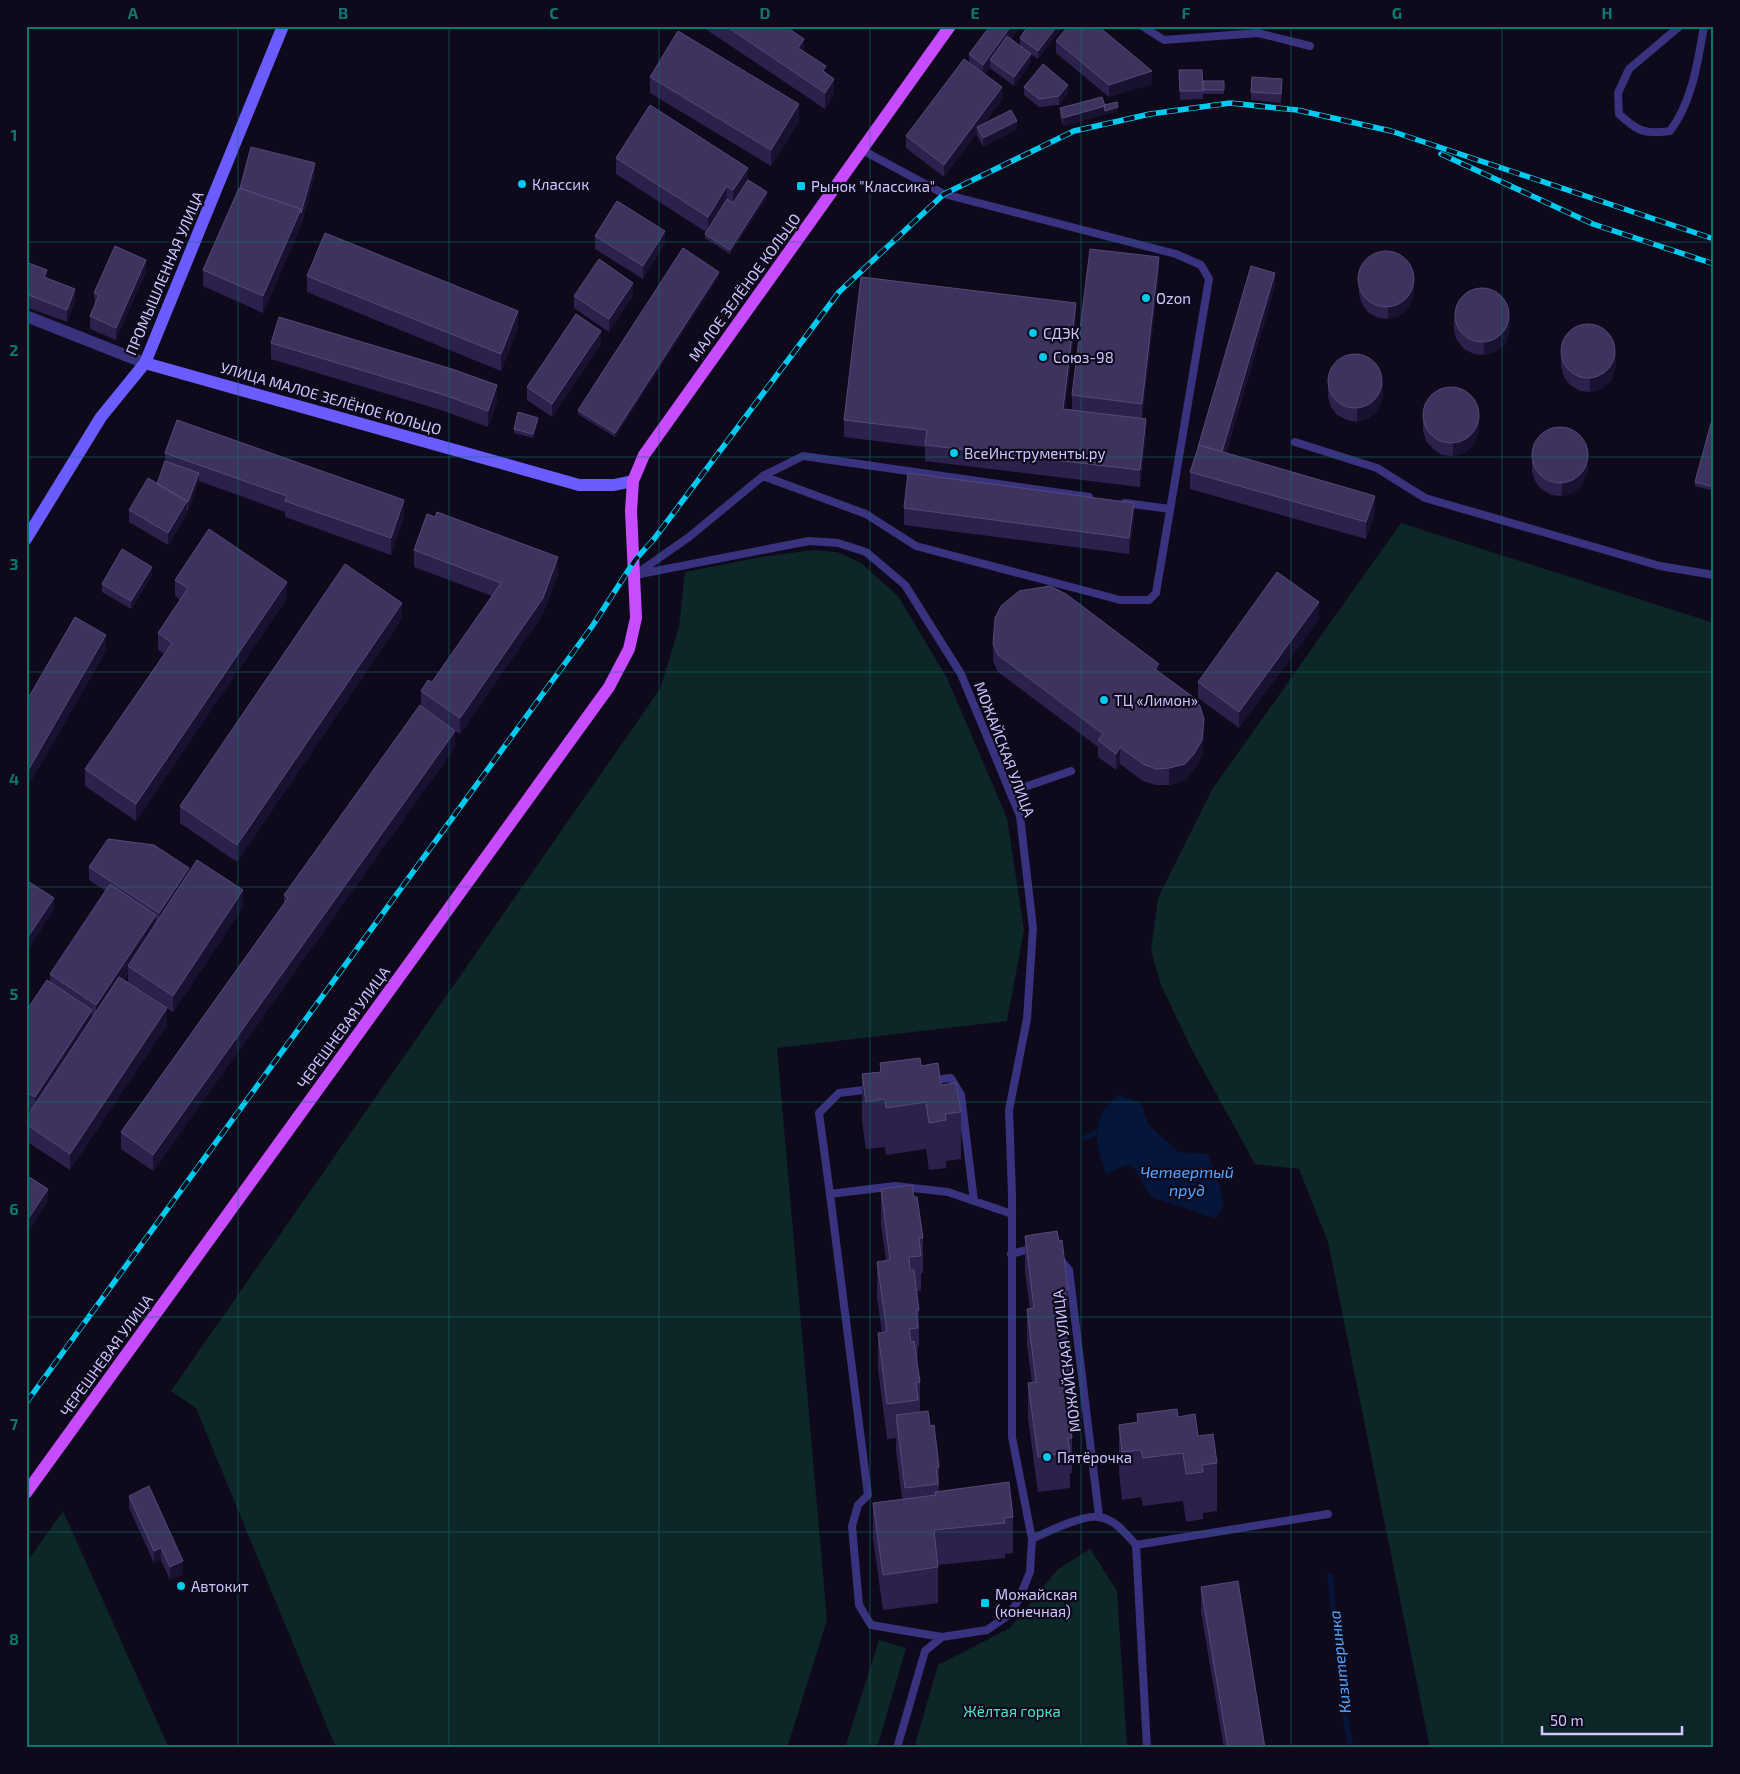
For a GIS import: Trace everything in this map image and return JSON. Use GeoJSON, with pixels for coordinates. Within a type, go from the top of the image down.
{"type":"FeatureCollection","features":[{"type":"Feature","properties":{"kind":"main road","name":"МАЛОЕ ЗЕЛЁНОЕ КОЛЬЦО"},"geometry":{"type":"LineString","coordinates":[[635,560],[631,511],[633,481],[644,455],[950,26]]}},
{"type":"Feature","properties":{"kind":"main road","name":"ЧЕРЕШНЕВАЯ УЛИЦА"},"geometry":{"type":"LineString","coordinates":[[26,1493],[609,687],[629,649],[636,618],[635,560]]}},
{"type":"Feature","properties":{"kind":"street","name":"ПРОМЫШЛЕННАЯ УЛИЦА"},"geometry":{"type":"LineString","coordinates":[[26,539],[101,417],[145,363],[282,26]]}},
{"type":"Feature","properties":{"kind":"street","name":"УЛИЦА МАЛОЕ ЗЕЛЁНОЕ КОЛЬЦО"},"geometry":{"type":"LineString","coordinates":[[26,316],[145,363],[579,485],[614,485],[633,481]]}},
{"type":"Feature","properties":{"kind":"lane"},"geometry":{"type":"LineString","coordinates":[[1142,26],[1164,40],[1258,33],[1310,46]]}},
{"type":"Feature","properties":{"kind":"lane"},"geometry":{"type":"LineString","coordinates":[[1680,26],[1629,69],[1618,93],[1619,114],[1633,128],[1653,134],[1670,131],[1682,116],[1699,56],[1704,26]]}},
{"type":"Feature","properties":{"kind":"lane"},"geometry":{"type":"LineString","coordinates":[[763,476],[866,514],[916,546],[1120,600],[1149,600],[1156,592],[1209,279],[1201,265],[1176,254],[944,194],[862,150]]}},
{"type":"Feature","properties":{"kind":"lane"},"geometry":{"type":"LineString","coordinates":[[1295,442],[1377,468],[1425,498],[1660,566],[1714,575]]}},
{"type":"Feature","properties":{"kind":"lane"},"geometry":{"type":"LineString","coordinates":[[635,575],[689,538],[763,476],[803,456],[1102,499]]}},
{"type":"Feature","properties":{"kind":"lane"},"geometry":{"type":"LineString","coordinates":[[1112,501],[1170,509]]}},
{"type":"Feature","properties":{"kind":"lane","name":"МОЖАЙСКАЯ УЛИЦА"},"geometry":{"type":"LineString","coordinates":[[635,575],[809,540],[838,543],[866,552],[905,585],[961,674],[1020,816],[1033,928],[1027,1018],[1009,1110],[1012,1214],[1012,1437],[1032,1539],[1030,1572],[1019,1600],[1009,1616],[987,1630],[942,1637],[871,1625],[859,1605],[852,1526],[858,1505],[868,1495],[830,1194]]}},
{"type":"Feature","properties":{"kind":"lane"},"geometry":{"type":"LineString","coordinates":[[1010,792],[1071,771]]}},
{"type":"Feature","properties":{"kind":"lane"},"geometry":{"type":"LineString","coordinates":[[923,1082],[951,1078],[961,1095],[974,1201]]}},
{"type":"Feature","properties":{"kind":"lane"},"geometry":{"type":"LineString","coordinates":[[876,1088],[839,1093],[819,1113],[830,1194],[895,1186],[948,1192],[1012,1214]]}},
{"type":"Feature","properties":{"kind":"lane"},"geometry":{"type":"LineString","coordinates":[[1011,1254],[1043,1246]]}},
{"type":"Feature","properties":{"kind":"lane","name":"МОЖАЙСКАЯ УЛИЦА"},"geometry":{"type":"LineString","coordinates":[[1054,1251],[1069,1270],[1099,1516]]}},
{"type":"Feature","properties":{"kind":"lane"},"geometry":{"type":"LineString","coordinates":[[1136,1545],[1328,1514]]}},
{"type":"Feature","properties":{"kind":"lane"},"geometry":{"type":"LineString","coordinates":[[1032,1539],[1060,1525],[1099,1516],[1120,1526],[1136,1545],[1147,1748]]}},
{"type":"Feature","properties":{"kind":"lane"},"geometry":{"type":"LineString","coordinates":[[897,1748],[925,1651],[942,1637]]}},
{"type":"Feature","properties":{"kind":"green space"},"geometry":{"type":"Polygon","coordinates":[[[1401,523],[1714,623],[1714,1748],[1430,1748],[1328,1242],[1299,1169],[1255,1164],[1192,1050],[1161,985],[1151,950],[1158,898],[1213,788],[1401,523]]]}},
{"type":"Feature","properties":{"kind":"green space"},"geometry":{"type":"Polygon","coordinates":[[[814,550],[837,552],[861,563],[898,596],[947,678],[1007,818],[1024,930],[1007,1021],[777,1048],[827,1620],[787,1748],[336,1748],[196,1408],[171,1391],[660,689],[679,627],[685,572],[761,557],[814,550]]]}},
{"type":"Feature","properties":{"kind":"green space"},"geometry":{"type":"Polygon","coordinates":[[[63,1511],[169,1748],[26,1748],[26,1563],[63,1511]]]}},
{"type":"Feature","properties":{"kind":"green space","name":"Жёлтая горка"},"geometry":{"type":"Polygon","coordinates":[[[1090,1549],[1117,1591],[1127,1748],[914,1748],[938,1665],[1010,1628],[1057,1570],[1090,1549]]]}},
{"type":"Feature","properties":{"kind":"green space"},"geometry":{"type":"Polygon","coordinates":[[[879,1640],[906,1648],[877,1748],[845,1748],[879,1640]]]}},
{"type":"Feature","properties":{"kind":"water","name":"Четвертый пруд"},"geometry":{"type":"Polygon","coordinates":[[[1119,1095],[1141,1103],[1148,1124],[1178,1152],[1208,1154],[1220,1187],[1224,1207],[1215,1218],[1151,1197],[1135,1169],[1126,1165],[1106,1174],[1099,1151],[1097,1131],[1103,1113],[1119,1095]]]}},
{"type":"Feature","properties":{"kind":"building"},"geometry":{"type":"Polygon","coordinates":[[[726,26],[785,26],[804,39],[798,48],[826,66],[823,71],[834,79],[825,93],[726,26]]]}},
{"type":"Feature","properties":{"kind":"building"},"geometry":{"type":"Polygon","coordinates":[[[990,26],[1011,26],[983,65],[969,54],[990,26]]]}},
{"type":"Feature","properties":{"kind":"building"},"geometry":{"type":"Polygon","coordinates":[[[1028,26],[1057,26],[1038,51],[1020,38],[1028,26]]]}},
{"type":"Feature","properties":{"kind":"building"},"geometry":{"type":"Polygon","coordinates":[[[1068,26],[1098,26],[1152,71],[1109,85],[1056,41],[1068,26]]]}},
{"type":"Feature","properties":{"kind":"building"},"geometry":{"type":"Polygon","coordinates":[[[678,31],[799,104],[771,150],[650,77],[678,31]]]}},
{"type":"Feature","properties":{"kind":"building"},"geometry":{"type":"Polygon","coordinates":[[[1007,36],[1031,54],[1014,77],[990,60],[1007,36]]]}},
{"type":"Feature","properties":{"kind":"building"},"geometry":{"type":"Polygon","coordinates":[[[964,59],[1002,87],[944,165],[906,136],[964,59]]]}},
{"type":"Feature","properties":{"kind":"building"},"geometry":{"type":"Polygon","coordinates":[[[1043,64],[1068,85],[1059,96],[1039,99],[1024,87],[1043,64]]]}},
{"type":"Feature","properties":{"kind":"building"},"geometry":{"type":"Polygon","coordinates":[[[1179,70],[1202,70],[1203,91],[1180,91],[1179,70]]]}},
{"type":"Feature","properties":{"kind":"building"},"geometry":{"type":"Polygon","coordinates":[[[1252,77],[1282,79],[1281,94],[1251,92],[1252,77]]]}},
{"type":"Feature","properties":{"kind":"building"},"geometry":{"type":"Polygon","coordinates":[[[1203,81],[1224,81],[1224,90],[1203,90],[1203,81]]]}},
{"type":"Feature","properties":{"kind":"building"},"geometry":{"type":"Polygon","coordinates":[[[1102,97],[1105,106],[1063,118],[1060,108],[1102,97]]]}},
{"type":"Feature","properties":{"kind":"building"},"geometry":{"type":"Polygon","coordinates":[[[1117,102],[1118,107],[1105,111],[1104,105],[1117,102]]]}},
{"type":"Feature","properties":{"kind":"building"},"geometry":{"type":"Polygon","coordinates":[[[650,105],[748,168],[733,190],[727,186],[708,217],[616,158],[650,105]]]}},
{"type":"Feature","properties":{"kind":"building"},"geometry":{"type":"Polygon","coordinates":[[[1011,110],[1017,121],[983,138],[977,127],[1011,110]]]}},
{"type":"Feature","properties":{"kind":"building"},"geometry":{"type":"Polygon","coordinates":[[[251,147],[315,163],[301,213],[301,209],[240,188],[251,147]]]}},
{"type":"Feature","properties":{"kind":"building"},"geometry":{"type":"Polygon","coordinates":[[[748,180],[767,192],[730,250],[705,234],[727,199],[733,203],[748,180]]]}},
{"type":"Feature","properties":{"kind":"building"},"geometry":{"type":"Polygon","coordinates":[[[239,188],[301,209],[263,296],[203,270],[239,188]]]}},
{"type":"Feature","properties":{"kind":"building"},"geometry":{"type":"Polygon","coordinates":[[[617,201],[665,231],[643,266],[595,236],[617,201]]]}},
{"type":"Feature","properties":{"kind":"building"},"geometry":{"type":"Polygon","coordinates":[[[325,233],[518,311],[501,354],[307,276],[325,233]]]}},
{"type":"Feature","properties":{"kind":"building"},"geometry":{"type":"Polygon","coordinates":[[[115,246],[146,260],[116,328],[90,316],[99,295],[94,293],[115,246]]]}},
{"type":"Feature","properties":{"kind":"building"},"geometry":{"type":"Polygon","coordinates":[[[683,248],[719,272],[615,433],[578,410],[683,248]]]}},
{"type":"Feature","properties":{"kind":"building"},"geometry":{"type":"Polygon","coordinates":[[[1090,249],[1159,257],[1142,404],[1072,395],[1090,249]]]}},
{"type":"Feature","properties":{"kind":"building"},"geometry":{"type":"Polygon","coordinates":[[[1386,251],[1401,256],[1409,264],[1414,279],[1409,294],[1401,302],[1386,307],[1371,302],[1363,294],[1358,279],[1363,264],[1371,256],[1386,251]]]}},
{"type":"Feature","properties":{"kind":"building"},"geometry":{"type":"Polygon","coordinates":[[[599,259],[633,283],[609,319],[574,296],[599,259]]]}},
{"type":"Feature","properties":{"kind":"building"},"geometry":{"type":"Polygon","coordinates":[[[26,262],[47,270],[44,277],[75,289],[67,310],[26,294],[26,262]]]}},
{"type":"Feature","properties":{"kind":"building"},"geometry":{"type":"Polygon","coordinates":[[[1251,266],[1275,273],[1222,452],[1199,445],[1198,447],[1251,266]]]}},
{"type":"Feature","properties":{"kind":"building"},"geometry":{"type":"Polygon","coordinates":[[[861,277],[1076,303],[1063,409],[1146,419],[1140,470],[925,445],[927,430],[844,420],[861,277]]]}},
{"type":"Feature","properties":{"kind":"building"},"geometry":{"type":"Polygon","coordinates":[[[1477,288],[1487,288],[1497,292],[1505,300],[1509,315],[1505,330],[1497,338],[1487,342],[1477,342],[1467,338],[1459,330],[1455,320],[1455,310],[1459,300],[1467,292],[1477,288]]]}},
{"type":"Feature","properties":{"kind":"building"},"geometry":{"type":"Polygon","coordinates":[[[576,314],[601,331],[552,404],[527,387],[576,314]]]}},
{"type":"Feature","properties":{"kind":"building"},"geometry":{"type":"Polygon","coordinates":[[[279,317],[452,369],[497,385],[488,411],[444,395],[271,343],[279,317]]]}},
{"type":"Feature","properties":{"kind":"building"},"geometry":{"type":"Polygon","coordinates":[[[1583,324],[1593,324],[1603,328],[1611,336],[1615,351],[1611,366],[1603,374],[1593,378],[1583,378],[1573,374],[1565,366],[1561,356],[1561,346],[1565,336],[1573,328],[1583,324]]]}},
{"type":"Feature","properties":{"kind":"building"},"geometry":{"type":"Polygon","coordinates":[[[1350,354],[1360,354],[1370,358],[1378,366],[1382,381],[1378,396],[1370,404],[1360,408],[1350,408],[1340,404],[1332,396],[1328,386],[1328,376],[1332,366],[1340,358],[1350,354]]]}},
{"type":"Feature","properties":{"kind":"building"},"geometry":{"type":"Polygon","coordinates":[[[1451,387],[1466,392],[1474,400],[1479,415],[1474,430],[1466,438],[1451,443],[1436,438],[1428,430],[1423,415],[1428,400],[1436,392],[1451,387]]]}},
{"type":"Feature","properties":{"kind":"building"},"geometry":{"type":"Polygon","coordinates":[[[518,412],[538,418],[533,434],[514,429],[518,412]]]}},
{"type":"Feature","properties":{"kind":"building"},"geometry":{"type":"Polygon","coordinates":[[[1714,416],[1714,487],[1695,482],[1714,416]]]}},
{"type":"Feature","properties":{"kind":"building"},"geometry":{"type":"Polygon","coordinates":[[[177,420],[404,500],[391,538],[285,501],[287,496],[165,453],[177,420]]]}},
{"type":"Feature","properties":{"kind":"building"},"geometry":{"type":"Polygon","coordinates":[[[1560,427],[1575,432],[1583,440],[1588,455],[1583,470],[1575,478],[1560,483],[1545,478],[1537,470],[1532,455],[1537,440],[1545,432],[1560,427]]]}},
{"type":"Feature","properties":{"kind":"building"},"geometry":{"type":"Polygon","coordinates":[[[1199,445],[1375,496],[1366,522],[1190,472],[1199,445]]]}},
{"type":"Feature","properties":{"kind":"building"},"geometry":{"type":"Polygon","coordinates":[[[165,461],[199,473],[188,502],[157,484],[165,461]]]}},
{"type":"Feature","properties":{"kind":"building"},"geometry":{"type":"Polygon","coordinates":[[[908,473],[1134,503],[1129,538],[904,508],[908,473]]]}},
{"type":"Feature","properties":{"kind":"building"},"geometry":{"type":"Polygon","coordinates":[[[148,478],[187,501],[168,533],[129,510],[148,478]]]}},
{"type":"Feature","properties":{"kind":"building"},"geometry":{"type":"Polygon","coordinates":[[[437,512],[558,557],[543,598],[460,718],[421,691],[428,680],[432,682],[501,583],[414,550],[427,514],[435,517],[437,512]]]}},
{"type":"Feature","properties":{"kind":"building"},"geometry":{"type":"Polygon","coordinates":[[[209,529],[287,582],[136,804],[85,769],[172,643],[158,633],[188,588],[175,580],[209,529]]]}},
{"type":"Feature","properties":{"kind":"building"},"geometry":{"type":"Polygon","coordinates":[[[122,549],[152,567],[131,601],[102,584],[122,549]]]}},
{"type":"Feature","properties":{"kind":"building"},"geometry":{"type":"Polygon","coordinates":[[[345,564],[402,603],[237,845],[180,806],[345,564]]]}},
{"type":"Feature","properties":{"kind":"building"},"geometry":{"type":"Polygon","coordinates":[[[1277,572],[1319,602],[1239,712],[1198,682],[1277,572]]]}},
{"type":"Feature","properties":{"kind":"building","name":"ТЦ «Лимон»"},"geometry":{"type":"Polygon","coordinates":[[[1050,586],[1066,594],[1159,664],[1155,669],[1193,697],[1200,706],[1204,719],[1202,740],[1194,754],[1185,764],[1156,769],[1143,764],[1120,747],[1116,754],[1098,740],[1103,734],[998,655],[993,644],[995,618],[1001,606],[1019,591],[1050,586]]]}},
{"type":"Feature","properties":{"kind":"building"},"geometry":{"type":"Polygon","coordinates":[[[75,617],[106,635],[26,774],[26,702],[75,617]]]}},
{"type":"Feature","properties":{"kind":"building"},"geometry":{"type":"Polygon","coordinates":[[[420,705],[455,731],[153,1155],[121,1132],[288,898],[284,895],[420,705]]]}},
{"type":"Feature","properties":{"kind":"building"},"geometry":{"type":"Polygon","coordinates":[[[108,839],[154,845],[189,868],[159,913],[89,867],[108,839]]]}},
{"type":"Feature","properties":{"kind":"building"},"geometry":{"type":"Polygon","coordinates":[[[197,860],[243,890],[173,996],[128,966],[197,860]]]}},
{"type":"Feature","properties":{"kind":"building"},"geometry":{"type":"Polygon","coordinates":[[[26,880],[54,898],[26,940],[26,880]]]}},
{"type":"Feature","properties":{"kind":"building"},"geometry":{"type":"Polygon","coordinates":[[[110,884],[156,915],[96,1005],[50,974],[110,884]]]}},
{"type":"Feature","properties":{"kind":"building"},"geometry":{"type":"Polygon","coordinates":[[[119,977],[167,1008],[70,1154],[26,1124],[26,1118],[119,977]]]}},
{"type":"Feature","properties":{"kind":"building"},"geometry":{"type":"Polygon","coordinates":[[[47,980],[92,1010],[35,1097],[26,1092],[26,1011],[47,980]]]}},
{"type":"Feature","properties":{"kind":"building"},"geometry":{"type":"Polygon","coordinates":[[[920,1058],[921,1066],[938,1063],[941,1085],[956,1083],[961,1112],[945,1114],[946,1120],[929,1123],[926,1102],[886,1108],[885,1099],[866,1102],[862,1074],[881,1072],[880,1063],[920,1058]]]}},
{"type":"Feature","properties":{"kind":"building"},"geometry":{"type":"Polygon","coordinates":[[[26,1175],[48,1189],[26,1222],[26,1175]]]}},
{"type":"Feature","properties":{"kind":"building"},"geometry":{"type":"Polygon","coordinates":[[[912,1185],[914,1197],[917,1197],[923,1238],[919,1238],[921,1256],[909,1257],[910,1270],[914,1270],[919,1310],[916,1311],[918,1328],[909,1329],[911,1342],[914,1341],[920,1382],[916,1383],[918,1400],[887,1404],[878,1333],[887,1332],[877,1262],[890,1260],[881,1189],[912,1185]]]}},
{"type":"Feature","properties":{"kind":"building"},"geometry":{"type":"Polygon","coordinates":[[[1057,1231],[1059,1241],[1062,1240],[1068,1290],[1065,1290],[1067,1305],[1060,1306],[1061,1314],[1064,1314],[1070,1364],[1067,1364],[1069,1378],[1060,1379],[1062,1388],[1065,1388],[1072,1438],[1068,1438],[1070,1452],[1038,1457],[1028,1383],[1036,1382],[1027,1309],[1034,1308],[1025,1236],[1057,1231]]]}},
{"type":"Feature","properties":{"kind":"building"},"geometry":{"type":"Polygon","coordinates":[[[1177,1409],[1178,1417],[1195,1414],[1198,1436],[1213,1434],[1217,1463],[1202,1465],[1203,1472],[1186,1474],[1183,1453],[1143,1458],[1141,1450],[1122,1452],[1119,1425],[1138,1422],[1137,1414],[1177,1409]]]}},
{"type":"Feature","properties":{"kind":"building"},"geometry":{"type":"Polygon","coordinates":[[[928,1411],[930,1426],[934,1425],[939,1467],[936,1468],[938,1484],[905,1488],[896,1415],[928,1411]]]}},
{"type":"Feature","properties":{"kind":"building"},"geometry":{"type":"Polygon","coordinates":[[[1009,1482],[1013,1517],[1004,1518],[1005,1523],[934,1530],[938,1567],[883,1575],[873,1503],[936,1495],[935,1492],[1009,1482]]]}},
{"type":"Feature","properties":{"kind":"building"},"geometry":{"type":"Polygon","coordinates":[[[149,1486],[183,1561],[170,1567],[161,1548],[154,1551],[129,1496],[149,1486]]]}},
{"type":"Feature","properties":{"kind":"building"},"geometry":{"type":"Polygon","coordinates":[[[1238,1581],[1265,1748],[1228,1748],[1201,1587],[1238,1581]]]}},
{"type":"Feature","properties":{"kind":"waterway","name":"Кизитеринка"},"geometry":{"type":"LineString","coordinates":[[1085,1138],[1095,1133]]}},
{"type":"Feature","properties":{"kind":"waterway","name":"Кизитеринка"},"geometry":{"type":"LineString","coordinates":[[1330,1576],[1342,1700],[1351,1748]]}},
{"type":"Feature","properties":{"kind":"railway"},"geometry":{"type":"LineString","coordinates":[[26,1403],[593,625],[635,560],[654,539],[839,292],[944,194],[1074,131],[1150,114],[1230,103],[1297,110],[1391,131],[1714,239]]}},
{"type":"Feature","properties":{"kind":"railway"},"geometry":{"type":"LineString","coordinates":[[1441,154],[1593,224],[1714,264]]}},
{"type":"Feature","properties":{"kind":"place","name":"Классик"},"geometry":{"type":"Point","coordinates":[522,184]}},
{"type":"Feature","properties":{"kind":"place","name":"Рынок \"Классика\""},"geometry":{"type":"Point","coordinates":[801,186]}},
{"type":"Feature","properties":{"kind":"place","name":"Ozon"},"geometry":{"type":"Point","coordinates":[1146,298]}},
{"type":"Feature","properties":{"kind":"place","name":"СДЭК"},"geometry":{"type":"Point","coordinates":[1033,333]}},
{"type":"Feature","properties":{"kind":"place","name":"Союз-98"},"geometry":{"type":"Point","coordinates":[1043,357]}},
{"type":"Feature","properties":{"kind":"place","name":"ВсеИнструменты.ру"},"geometry":{"type":"Point","coordinates":[954,453]}},
{"type":"Feature","properties":{"kind":"place","name":"ТЦ «Лимон»"},"geometry":{"type":"Point","coordinates":[1104,700]}},
{"type":"Feature","properties":{"kind":"place","name":"Пятёрочка"},"geometry":{"type":"Point","coordinates":[1047,1457]}},
{"type":"Feature","properties":{"kind":"place","name":"Автокит"},"geometry":{"type":"Point","coordinates":[181,1586]}},
{"type":"Feature","properties":{"kind":"place","name":"Можайская (конечная)"},"geometry":{"type":"Point","coordinates":[985,1603]}}]}
